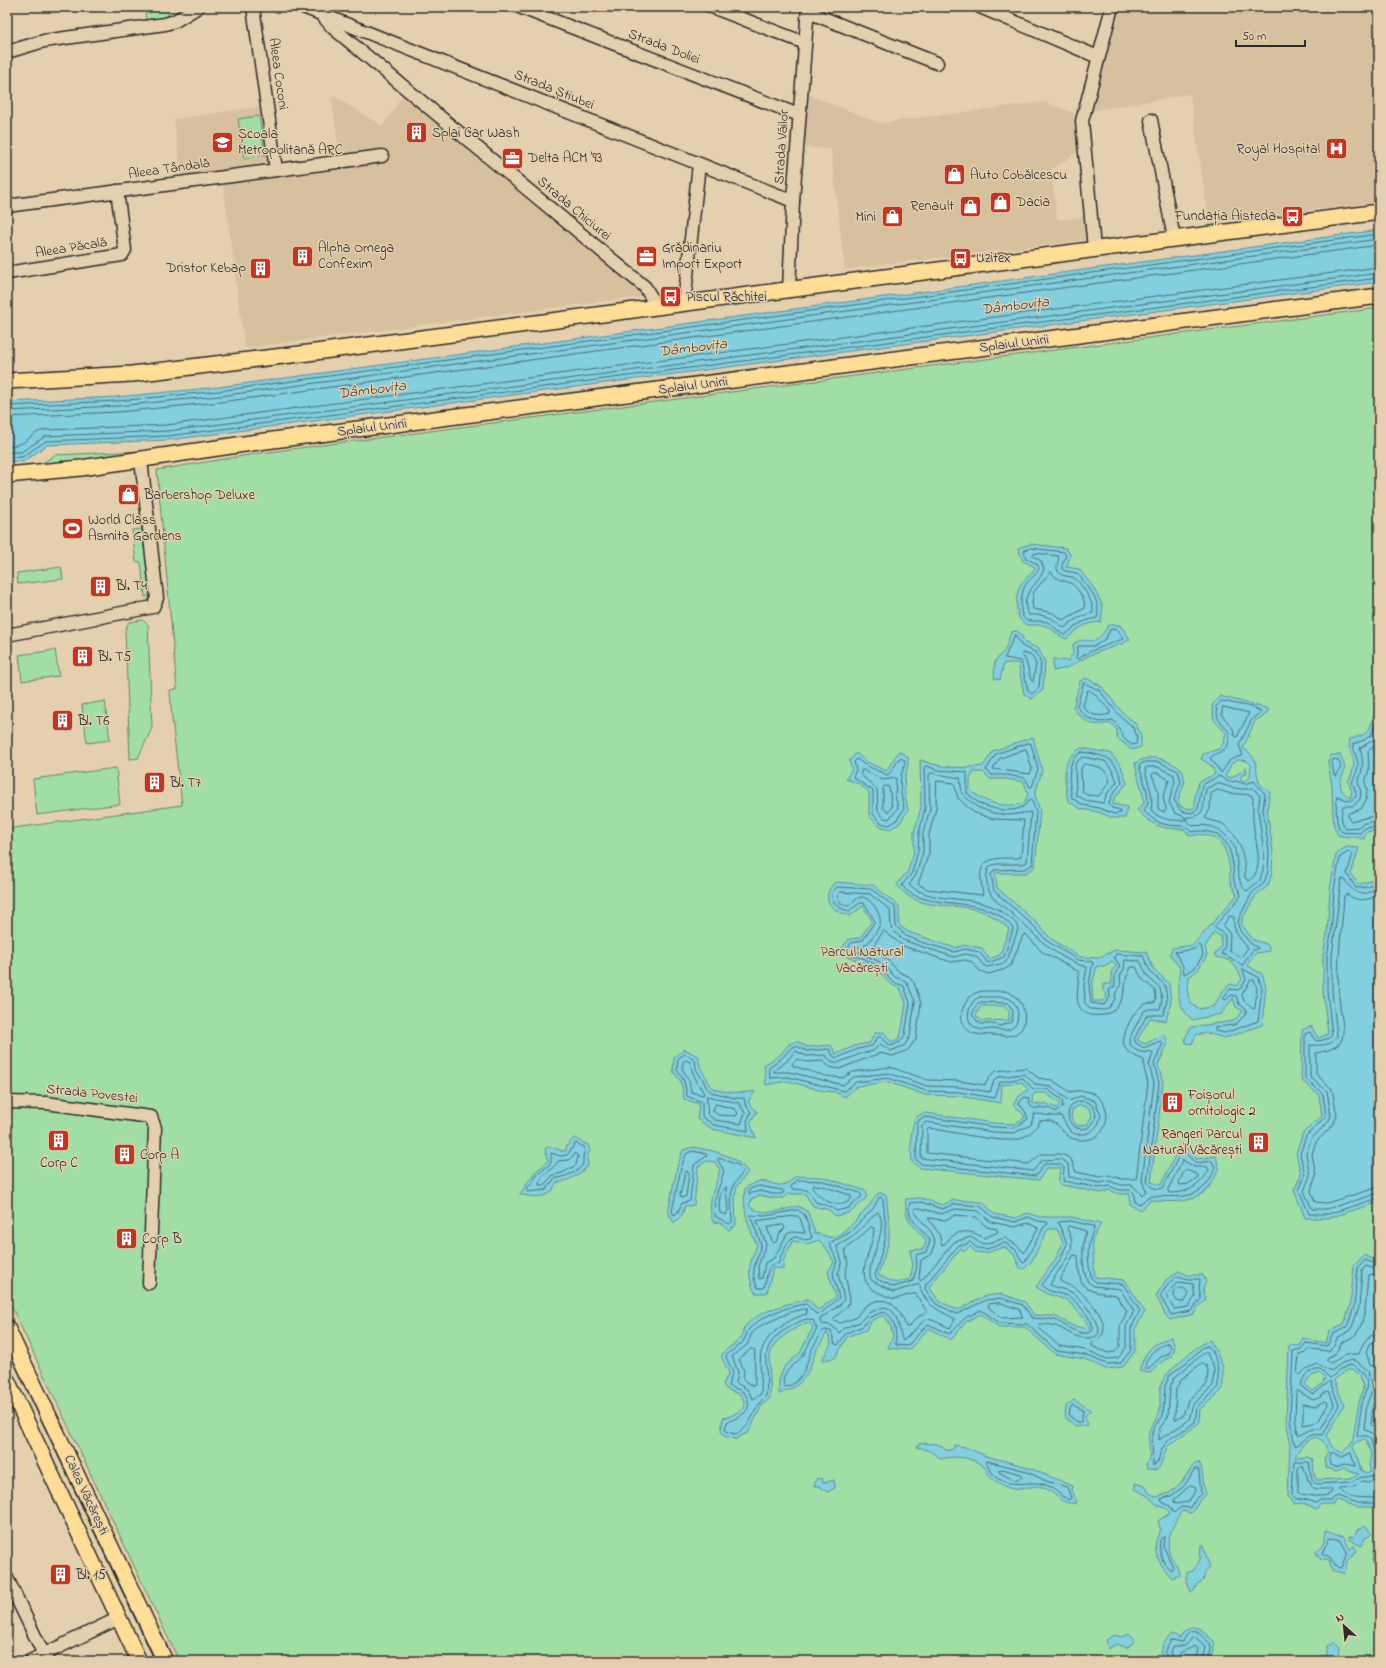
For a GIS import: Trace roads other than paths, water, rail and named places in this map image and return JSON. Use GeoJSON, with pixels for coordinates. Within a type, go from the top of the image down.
{"type":"FeatureCollection","features":[{"type":"Feature","properties":{"kind":"main road"},"geometry":{"type":"LineString","coordinates":[[7,381],[102,377],[189,368],[1379,212]]}},
{"type":"Feature","properties":{"kind":"main road","name":"Splaiul Unirii"},"geometry":{"type":"LineString","coordinates":[[7,475],[53,472],[266,441],[1379,296]]}},
{"type":"Feature","properties":{"kind":"main road","name":"Calea Văcărești"},"geometry":{"type":"LineString","coordinates":[[7,1328],[165,1661]]}},
{"type":"Feature","properties":{"kind":"main road","name":"Calea Văcărești"},"geometry":{"type":"LineString","coordinates":[[7,1380],[139,1661]]}},
{"type":"Feature","properties":{"kind":"street"},"geometry":{"type":"LineString","coordinates":[[7,52],[44,41],[165,24],[198,7]]}},
{"type":"Feature","properties":{"kind":"street","name":"Aleea Coconi"},"geometry":{"type":"LineString","coordinates":[[253,7],[276,170]]}},
{"type":"Feature","properties":{"kind":"street","name":"Strada Știubei"},"geometry":{"type":"LineString","coordinates":[[303,7],[322,10],[793,201]]}},
{"type":"Feature","properties":{"kind":"street","name":"Strada Doliei"},"geometry":{"type":"LineString","coordinates":[[519,7],[799,115]]}},
{"type":"Feature","properties":{"kind":"street"},"geometry":{"type":"LineString","coordinates":[[712,7],[805,43]]}},
{"type":"Feature","properties":{"kind":"street"},"geometry":{"type":"LineString","coordinates":[[980,7],[1098,57]]}},
{"type":"Feature","properties":{"kind":"street"},"geometry":{"type":"LineString","coordinates":[[1094,249],[1082,129],[1084,112],[1112,7]]}},
{"type":"Feature","properties":{"kind":"street"},"geometry":{"type":"LineString","coordinates":[[808,9],[937,63]]}},
{"type":"Feature","properties":{"kind":"street","name":"Strada Văilor"},"geometry":{"type":"LineString","coordinates":[[789,290],[793,201],[808,9]]}},
{"type":"Feature","properties":{"kind":"street","name":"Strada Chiciurei"},"geometry":{"type":"LineString","coordinates":[[322,10],[333,28],[645,287],[652,296],[654,308]]}},
{"type":"Feature","properties":{"kind":"street"},"geometry":{"type":"LineString","coordinates":[[1152,120],[1174,238]]}},
{"type":"Feature","properties":{"kind":"street","name":"Aleea Tândală"},"geometry":{"type":"LineString","coordinates":[[7,206],[382,156]]}},
{"type":"Feature","properties":{"kind":"street"},"geometry":{"type":"LineString","coordinates":[[684,304],[699,164]]}},
{"type":"Feature","properties":{"kind":"street","name":"Aleea Păcală"},"geometry":{"type":"LineString","coordinates":[[7,273],[122,255],[125,250],[117,191]]}},
{"type":"Feature","properties":{"kind":"street"},"geometry":{"type":"LineString","coordinates":[[7,635],[153,607],[156,598],[141,460]]}},
{"type":"Feature","properties":{"kind":"street","name":"Strada Povestei"},"geometry":{"type":"LineString","coordinates":[[7,1102],[46,1103],[151,1117],[155,1128],[149,1283]]}},
{"type":"Feature","properties":{"kind":"street"},"geometry":{"type":"LineString","coordinates":[[7,1578],[45,1658]]}},
{"type":"Feature","properties":{"kind":"street"},"geometry":{"type":"LineString","coordinates":[[30,1661],[45,1658],[119,1618]]}},
{"type":"Feature","properties":{"kind":"water","name":"Dâmbovița"},"geometry":{"type":"Polygon","coordinates":[[[1379,230],[1379,282],[169,440],[47,445],[23,462],[7,461],[7,402],[117,397],[219,387],[1379,230]]]}},
{"type":"Feature","properties":{"kind":"water"},"geometry":{"type":"Polygon","coordinates":[[[1030,544],[1066,548],[1071,556],[1066,567],[1079,569],[1093,587],[1103,606],[1101,622],[1082,627],[1067,639],[1061,637],[1046,626],[1027,625],[1021,621],[1017,612],[1019,588],[1035,567],[1023,561],[1018,548],[1030,544]]]}},
{"type":"Feature","properties":{"kind":"water"},"geometry":{"type":"Polygon","coordinates":[[[1108,625],[1120,625],[1130,639],[1124,643],[1090,655],[1067,668],[1053,671],[1053,659],[1068,661],[1073,653],[1073,644],[1079,641],[1091,641],[1099,638],[1108,625]]]}},
{"type":"Feature","properties":{"kind":"water"},"geometry":{"type":"Polygon","coordinates":[[[1016,631],[1020,633],[1025,643],[1038,648],[1045,662],[1043,690],[1032,699],[1024,694],[1018,663],[1004,663],[1000,680],[994,678],[995,661],[1005,650],[1011,632],[1016,631]]]}},
{"type":"Feature","properties":{"kind":"water"},"geometry":{"type":"Polygon","coordinates":[[[1086,678],[1101,686],[1122,712],[1136,724],[1141,735],[1141,747],[1132,750],[1117,738],[1117,730],[1111,723],[1089,723],[1073,708],[1080,681],[1086,678]]]}},
{"type":"Feature","properties":{"kind":"water"},"geometry":{"type":"Polygon","coordinates":[[[1220,696],[1269,709],[1265,715],[1255,721],[1243,748],[1254,759],[1260,782],[1263,787],[1270,792],[1267,810],[1273,852],[1272,872],[1268,886],[1256,895],[1242,919],[1242,925],[1253,940],[1267,944],[1270,951],[1256,953],[1247,965],[1262,974],[1266,987],[1262,1025],[1225,1038],[1206,1033],[1196,1035],[1192,1044],[1186,1043],[1185,1038],[1191,1027],[1234,1021],[1243,1011],[1236,1007],[1233,998],[1221,1014],[1192,1020],[1186,1014],[1178,996],[1180,968],[1170,954],[1172,948],[1193,945],[1237,895],[1230,882],[1229,862],[1223,847],[1219,842],[1208,835],[1190,836],[1184,829],[1158,826],[1148,820],[1137,810],[1144,803],[1135,763],[1147,758],[1158,758],[1170,762],[1182,769],[1185,781],[1178,800],[1181,807],[1192,809],[1195,806],[1195,795],[1199,782],[1215,774],[1212,766],[1201,759],[1203,754],[1219,749],[1224,742],[1226,733],[1214,720],[1212,705],[1220,696]],[[1239,760],[1232,763],[1225,776],[1231,778],[1244,770],[1246,767],[1247,773],[1241,776],[1240,779],[1246,781],[1250,777],[1251,765],[1247,761],[1239,760]],[[1214,933],[1205,947],[1207,955],[1198,970],[1189,977],[1187,991],[1191,1004],[1200,1009],[1214,1006],[1222,992],[1230,984],[1237,986],[1242,979],[1236,967],[1231,962],[1214,955],[1221,946],[1221,936],[1214,933]]]}},
{"type":"Feature","properties":{"kind":"water"},"geometry":{"type":"Polygon","coordinates":[[[1379,707],[1379,830],[1366,832],[1364,839],[1338,835],[1334,827],[1332,787],[1328,762],[1331,755],[1340,755],[1345,767],[1340,784],[1342,791],[1350,798],[1352,792],[1348,781],[1354,767],[1354,762],[1349,745],[1350,739],[1359,737],[1368,731],[1379,707]]]}},
{"type":"Feature","properties":{"kind":"water"},"geometry":{"type":"Polygon","coordinates":[[[1033,737],[1042,770],[1035,795],[1040,811],[1035,867],[1026,873],[995,873],[997,888],[1038,924],[1050,938],[1080,957],[1098,958],[1115,950],[1146,952],[1154,970],[1169,983],[1171,1001],[1166,1021],[1150,1018],[1137,1040],[1145,1044],[1164,1034],[1168,1043],[1158,1065],[1163,1082],[1151,1182],[1161,1185],[1181,1143],[1197,1159],[1216,1156],[1219,1169],[1210,1186],[1198,1196],[1182,1201],[1150,1200],[1141,1210],[1130,1205],[1130,1194],[1119,1194],[1109,1190],[1101,1193],[1058,1184],[1060,1168],[1046,1168],[1039,1180],[920,1168],[912,1162],[912,1132],[914,1121],[917,1116],[925,1113],[994,1123],[1014,1124],[1025,1118],[1013,1105],[1018,1097],[1028,1090],[1022,1082],[1002,1085],[1001,1103],[958,1096],[925,1095],[888,1082],[857,1086],[845,1097],[835,1092],[824,1091],[787,1081],[766,1085],[764,1065],[780,1055],[789,1044],[797,1041],[807,1047],[831,1045],[836,1054],[857,1045],[870,1043],[875,1033],[884,1032],[891,1042],[898,1039],[901,1034],[906,1003],[900,988],[890,984],[879,972],[870,966],[839,952],[849,939],[860,938],[872,921],[863,906],[850,916],[837,911],[829,904],[828,894],[830,888],[835,882],[873,885],[899,906],[899,925],[908,932],[955,948],[964,945],[982,948],[989,959],[1000,955],[1009,929],[996,919],[981,911],[970,908],[924,903],[905,893],[897,884],[908,871],[914,851],[914,832],[921,807],[920,760],[936,765],[951,767],[983,766],[993,751],[1033,737]],[[974,772],[970,779],[970,790],[982,799],[995,804],[1009,805],[1024,803],[1028,794],[1024,782],[1007,779],[990,779],[983,772],[974,772]],[[1112,961],[1105,966],[1097,966],[1092,985],[1093,1001],[1103,1001],[1107,995],[1103,990],[1103,984],[1112,984],[1111,972],[1116,966],[1112,961]],[[981,1006],[976,1016],[982,1021],[1009,1020],[1009,1012],[1005,1006],[981,1006]],[[1035,1093],[1032,1097],[1033,1103],[1041,1105],[1045,1103],[1056,1108],[1060,1104],[1046,1093],[1035,1093]],[[1080,1105],[1072,1110],[1071,1117],[1077,1126],[1088,1124],[1092,1115],[1089,1108],[1080,1105]]]}},
{"type":"Feature","properties":{"kind":"water"},"geometry":{"type":"Polygon","coordinates":[[[1081,748],[1110,753],[1121,766],[1127,783],[1114,799],[1113,804],[1127,807],[1125,818],[1113,818],[1098,812],[1081,809],[1068,801],[1065,778],[1066,765],[1074,753],[1081,748]]]}},
{"type":"Feature","properties":{"kind":"water"},"geometry":{"type":"Polygon","coordinates":[[[899,751],[908,757],[904,787],[908,810],[899,824],[890,829],[879,826],[869,816],[869,792],[859,784],[846,779],[852,769],[849,761],[856,753],[867,762],[886,771],[899,751]]]}},
{"type":"Feature","properties":{"kind":"water"},"geometry":{"type":"Polygon","coordinates":[[[1347,847],[1359,848],[1351,874],[1358,884],[1371,880],[1379,871],[1379,1202],[1329,1218],[1305,1218],[1294,1190],[1301,1175],[1296,1153],[1303,1133],[1322,1116],[1319,1095],[1301,1080],[1302,1030],[1311,1026],[1318,1038],[1328,1034],[1323,992],[1323,955],[1327,934],[1330,889],[1336,855],[1347,847]]]}},
{"type":"Feature","properties":{"kind":"water"},"geometry":{"type":"Polygon","coordinates":[[[685,1049],[699,1057],[699,1063],[709,1085],[713,1088],[731,1092],[755,1091],[748,1102],[757,1112],[750,1122],[756,1138],[712,1129],[697,1119],[699,1104],[684,1099],[681,1082],[673,1071],[674,1057],[685,1049]]]}},
{"type":"Feature","properties":{"kind":"water"},"geometry":{"type":"Polygon","coordinates":[[[574,1138],[588,1145],[590,1151],[587,1157],[588,1165],[585,1169],[574,1177],[556,1183],[549,1194],[541,1196],[527,1196],[520,1194],[534,1173],[548,1161],[545,1150],[547,1147],[566,1151],[566,1147],[574,1138]]]}},
{"type":"Feature","properties":{"kind":"water"},"geometry":{"type":"Polygon","coordinates":[[[693,1147],[730,1157],[743,1166],[748,1172],[737,1186],[735,1196],[736,1225],[729,1230],[721,1223],[713,1222],[711,1215],[710,1208],[712,1195],[720,1170],[715,1162],[706,1161],[698,1167],[694,1205],[685,1206],[682,1215],[674,1223],[668,1212],[677,1167],[683,1150],[693,1147]]]}},
{"type":"Feature","properties":{"kind":"water"},"geometry":{"type":"Polygon","coordinates":[[[796,1176],[823,1177],[866,1191],[867,1197],[851,1212],[835,1216],[829,1210],[813,1206],[805,1194],[788,1194],[783,1198],[772,1198],[760,1195],[752,1199],[749,1206],[760,1211],[773,1212],[798,1206],[808,1212],[815,1233],[833,1238],[840,1234],[858,1218],[878,1193],[886,1194],[889,1220],[889,1241],[878,1275],[895,1283],[910,1279],[913,1265],[910,1250],[924,1249],[926,1241],[908,1218],[906,1213],[906,1199],[921,1198],[942,1205],[954,1200],[983,1202],[994,1214],[1016,1218],[1027,1213],[1039,1217],[1071,1217],[1101,1224],[1092,1240],[1095,1277],[1125,1280],[1145,1312],[1135,1329],[1135,1351],[1123,1367],[1106,1369],[1084,1359],[1055,1354],[1025,1327],[999,1327],[981,1314],[967,1321],[951,1340],[929,1328],[909,1350],[888,1348],[893,1336],[890,1324],[884,1315],[872,1320],[866,1330],[848,1336],[835,1358],[822,1360],[831,1344],[827,1332],[817,1349],[804,1378],[795,1386],[779,1394],[779,1381],[784,1367],[800,1353],[813,1327],[810,1323],[806,1323],[791,1331],[774,1345],[770,1361],[770,1398],[762,1405],[749,1432],[736,1439],[724,1436],[721,1430],[723,1418],[731,1416],[744,1408],[744,1401],[741,1395],[726,1389],[723,1384],[729,1373],[721,1356],[723,1353],[742,1337],[744,1328],[749,1322],[764,1312],[783,1305],[808,1299],[818,1310],[836,1297],[828,1272],[834,1262],[827,1249],[819,1240],[807,1244],[792,1241],[785,1257],[783,1269],[773,1268],[767,1293],[755,1293],[752,1286],[750,1279],[750,1263],[757,1245],[746,1217],[744,1203],[745,1188],[757,1182],[768,1182],[781,1185],[790,1181],[796,1176]],[[1048,1229],[1031,1262],[1024,1269],[1020,1268],[1013,1253],[1004,1247],[986,1253],[975,1252],[970,1246],[964,1252],[961,1248],[929,1287],[939,1301],[958,1310],[985,1296],[1002,1294],[1025,1302],[1034,1315],[1055,1316],[1073,1326],[1090,1329],[1084,1318],[1067,1300],[1047,1294],[1036,1287],[1055,1260],[1063,1243],[1057,1229],[1048,1229]]]}},
{"type":"Feature","properties":{"kind":"water"},"geometry":{"type":"Polygon","coordinates":[[[1364,1255],[1373,1259],[1379,1256],[1379,1349],[1375,1351],[1379,1365],[1379,1415],[1377,1421],[1379,1422],[1379,1507],[1357,1507],[1337,1500],[1333,1504],[1321,1504],[1316,1509],[1304,1503],[1293,1504],[1288,1497],[1290,1441],[1286,1420],[1289,1345],[1300,1346],[1303,1338],[1326,1343],[1329,1331],[1344,1325],[1350,1306],[1354,1266],[1364,1255]],[[1352,1369],[1346,1371],[1334,1380],[1344,1405],[1327,1436],[1332,1447],[1342,1453],[1352,1443],[1359,1402],[1363,1389],[1360,1375],[1352,1369]],[[1319,1373],[1310,1377],[1305,1384],[1313,1391],[1322,1384],[1325,1378],[1319,1373]],[[1316,1437],[1303,1445],[1295,1458],[1307,1457],[1313,1459],[1314,1474],[1317,1480],[1351,1478],[1359,1474],[1344,1468],[1335,1471],[1326,1468],[1324,1459],[1328,1451],[1323,1441],[1316,1437]],[[1363,1439],[1355,1443],[1353,1447],[1361,1471],[1366,1474],[1371,1472],[1369,1465],[1371,1454],[1366,1440],[1363,1439]]]}},
{"type":"Feature","properties":{"kind":"water"},"geometry":{"type":"Polygon","coordinates":[[[1179,1271],[1188,1275],[1203,1275],[1206,1282],[1203,1288],[1206,1300],[1198,1307],[1194,1314],[1170,1320],[1166,1316],[1156,1296],[1166,1280],[1179,1271]]]}},
{"type":"Feature","properties":{"kind":"water"},"geometry":{"type":"Polygon","coordinates":[[[1171,1337],[1175,1346],[1172,1357],[1164,1360],[1150,1373],[1139,1371],[1144,1358],[1150,1349],[1158,1343],[1171,1337]]]}},
{"type":"Feature","properties":{"kind":"water"},"geometry":{"type":"Polygon","coordinates":[[[1210,1340],[1223,1367],[1223,1389],[1200,1409],[1199,1423],[1169,1445],[1157,1470],[1147,1469],[1146,1465],[1149,1457],[1149,1432],[1159,1413],[1160,1388],[1163,1380],[1174,1366],[1197,1347],[1210,1340]]]}},
{"type":"Feature","properties":{"kind":"water"},"geometry":{"type":"Polygon","coordinates":[[[1074,1400],[1091,1410],[1085,1416],[1088,1425],[1076,1427],[1065,1417],[1066,1406],[1074,1400]]]}},
{"type":"Feature","properties":{"kind":"water"},"geometry":{"type":"Polygon","coordinates":[[[919,1444],[937,1444],[947,1450],[951,1450],[955,1445],[965,1447],[986,1456],[1024,1466],[1073,1486],[1072,1491],[1077,1503],[1063,1501],[1047,1489],[1038,1486],[1020,1489],[1009,1488],[999,1484],[989,1475],[985,1468],[975,1461],[958,1457],[941,1459],[930,1451],[917,1447],[919,1444]]]}},
{"type":"Feature","properties":{"kind":"water"},"geometry":{"type":"Polygon","coordinates":[[[1199,1462],[1206,1493],[1191,1513],[1182,1511],[1171,1532],[1168,1549],[1178,1569],[1179,1575],[1172,1578],[1159,1561],[1156,1549],[1157,1537],[1161,1530],[1158,1521],[1170,1513],[1167,1509],[1156,1504],[1148,1496],[1135,1489],[1135,1483],[1145,1486],[1149,1493],[1157,1497],[1169,1493],[1181,1483],[1195,1463],[1199,1462]]]}},
{"type":"Feature","properties":{"kind":"water"},"geometry":{"type":"Polygon","coordinates":[[[822,1478],[823,1483],[834,1480],[835,1488],[827,1492],[819,1486],[814,1486],[816,1479],[822,1478]]]}},
{"type":"Feature","properties":{"kind":"water"},"geometry":{"type":"Polygon","coordinates":[[[1364,1525],[1372,1535],[1365,1538],[1362,1545],[1349,1539],[1349,1536],[1354,1537],[1357,1530],[1364,1525]]]}},
{"type":"Feature","properties":{"kind":"water"},"geometry":{"type":"Polygon","coordinates":[[[1326,1530],[1344,1537],[1350,1550],[1354,1545],[1357,1550],[1347,1561],[1345,1574],[1331,1570],[1328,1561],[1320,1559],[1315,1551],[1324,1542],[1326,1530]]]}},
{"type":"Feature","properties":{"kind":"water"},"geometry":{"type":"Polygon","coordinates":[[[1379,1542],[1379,1570],[1372,1562],[1373,1551],[1377,1548],[1379,1542]]]}},
{"type":"Feature","properties":{"kind":"water"},"geometry":{"type":"Polygon","coordinates":[[[1201,1545],[1203,1545],[1210,1568],[1205,1573],[1203,1581],[1197,1584],[1194,1591],[1191,1592],[1186,1579],[1187,1572],[1193,1571],[1200,1560],[1201,1545]]]}},
{"type":"Feature","properties":{"kind":"water"},"geometry":{"type":"Polygon","coordinates":[[[1193,1627],[1199,1628],[1215,1642],[1210,1661],[1165,1660],[1161,1654],[1163,1645],[1167,1638],[1172,1634],[1180,1638],[1185,1631],[1193,1627]]]}},
{"type":"Feature","properties":{"kind":"water"},"geometry":{"type":"Polygon","coordinates":[[[1128,1634],[1133,1637],[1135,1642],[1128,1648],[1116,1644],[1108,1649],[1106,1640],[1114,1635],[1122,1637],[1128,1634]]]}},
{"type":"Feature","properties":{"kind":"water"},"geometry":{"type":"Polygon","coordinates":[[[1334,1641],[1339,1646],[1338,1661],[1319,1661],[1318,1659],[1321,1656],[1327,1655],[1327,1646],[1334,1641]]]}},
{"type":"Feature","properties":{"kind":"tram line"},"geometry":{"type":"LineString","coordinates":[[7,1348],[155,1661]]}},
{"type":"Feature","properties":{"kind":"place","name":"Splai Car Wash"},"geometry":{"type":"Point","coordinates":[416,133]}},
{"type":"Feature","properties":{"kind":"place","name":"Școala Metropolitană ARC"},"geometry":{"type":"Point","coordinates":[223,142]}},
{"type":"Feature","properties":{"kind":"place","name":"Royal Hospital"},"geometry":{"type":"Point","coordinates":[1336,149]}},
{"type":"Feature","properties":{"kind":"place","name":"Delta ACM '93"},"geometry":{"type":"Point","coordinates":[512,158]}},
{"type":"Feature","properties":{"kind":"place","name":"Auto Cobălcescu"},"geometry":{"type":"Point","coordinates":[955,175]}},
{"type":"Feature","properties":{"kind":"place","name":"Dacia"},"geometry":{"type":"Point","coordinates":[1000,202]}},
{"type":"Feature","properties":{"kind":"place","name":"Renault"},"geometry":{"type":"Point","coordinates":[970,206]}},
{"type":"Feature","properties":{"kind":"place","name":"Fundația Aisteda"},"geometry":{"type":"Point","coordinates":[1292,216]}},
{"type":"Feature","properties":{"kind":"place","name":"Mini"},"geometry":{"type":"Point","coordinates":[892,217]}},
{"type":"Feature","properties":{"kind":"place","name":"Alpha Omega Confexim"},"geometry":{"type":"Point","coordinates":[303,256]}},
{"type":"Feature","properties":{"kind":"place","name":"Grădinariu Import Export"},"geometry":{"type":"Point","coordinates":[647,256]}},
{"type":"Feature","properties":{"kind":"place","name":"Uzitex"},"geometry":{"type":"Point","coordinates":[961,258]}},
{"type":"Feature","properties":{"kind":"place","name":"Dristor Kebap"},"geometry":{"type":"Point","coordinates":[261,268]}},
{"type":"Feature","properties":{"kind":"place","name":"Piscul Răchitei"},"geometry":{"type":"Point","coordinates":[670,297]}},
{"type":"Feature","properties":{"kind":"place","name":"Barbershop Deluxe"},"geometry":{"type":"Point","coordinates":[129,495]}},
{"type":"Feature","properties":{"kind":"place","name":"World Class Asmita Gardens"},"geometry":{"type":"Point","coordinates":[72,528]}},
{"type":"Feature","properties":{"kind":"place","name":"Bl. T4"},"geometry":{"type":"Point","coordinates":[100,586]}},
{"type":"Feature","properties":{"kind":"place","name":"Bl. T5"},"geometry":{"type":"Point","coordinates":[82,657]}},
{"type":"Feature","properties":{"kind":"place","name":"Bl. T6"},"geometry":{"type":"Point","coordinates":[62,721]}},
{"type":"Feature","properties":{"kind":"place","name":"Bl. T7"},"geometry":{"type":"Point","coordinates":[154,783]}},
{"type":"Feature","properties":{"kind":"place","name":"Foișorul ornitologic 2"},"geometry":{"type":"Point","coordinates":[1172,1103]}},
{"type":"Feature","properties":{"kind":"place","name":"Corp C"},"geometry":{"type":"Point","coordinates":[59,1141]}},
{"type":"Feature","properties":{"kind":"place","name":"Rangeri Parcul Natural Văcărești"},"geometry":{"type":"Point","coordinates":[1258,1142]}},
{"type":"Feature","properties":{"kind":"place","name":"Corp A"},"geometry":{"type":"Point","coordinates":[124,1155]}},
{"type":"Feature","properties":{"kind":"place","name":"Corp B"},"geometry":{"type":"Point","coordinates":[126,1239]}},
{"type":"Feature","properties":{"kind":"place","name":"Bl. 15"},"geometry":{"type":"Point","coordinates":[60,1575]}},
{"type":"Feature","properties":{"kind":"park label","name":"Parcul Natural Văcărești"},"geometry":{"type":"Point","coordinates":[862,960]}}]}
